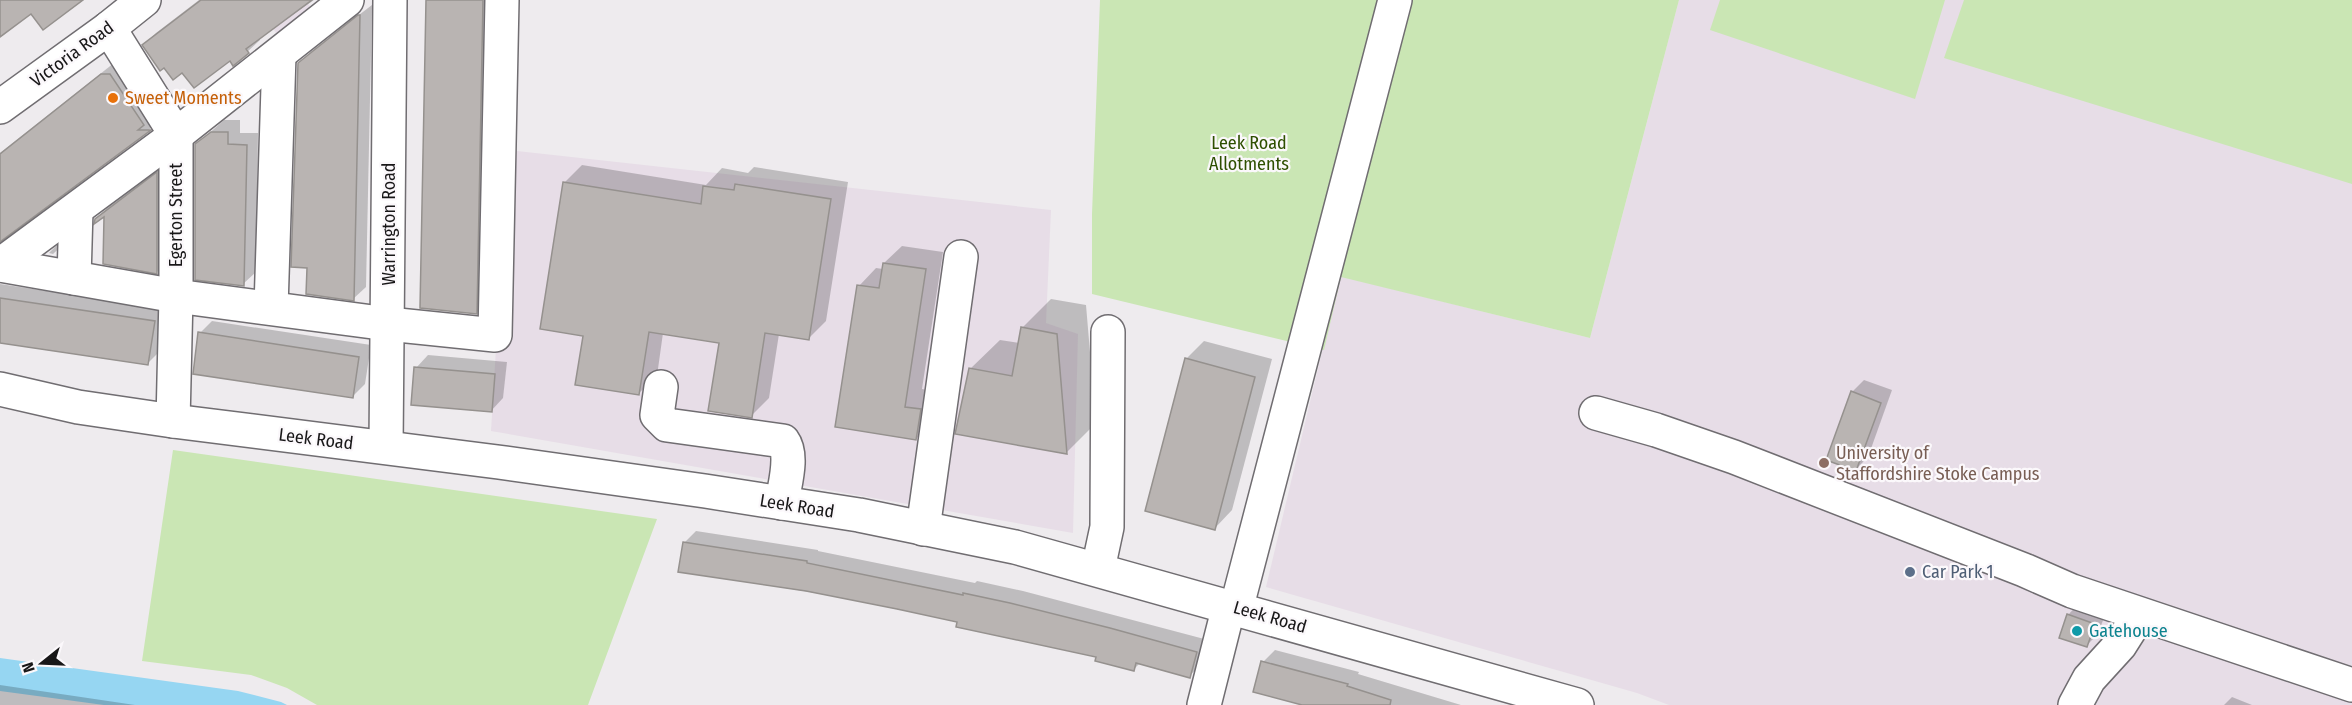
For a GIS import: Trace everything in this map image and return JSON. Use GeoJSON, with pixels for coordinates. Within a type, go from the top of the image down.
{"type":"FeatureCollection","features":[{"type":"Feature","properties":{"kind":"main road","name":"Victoria Road"},"geometry":{"type":"LineString","coordinates":[[0,107],[144,0]]}},
{"type":"Feature","properties":{"kind":"main road"},"geometry":{"type":"LineString","coordinates":[[346,0],[176,135],[0,266],[176,296],[388,324],[495,335],[502,0]]}},
{"type":"Feature","properties":{"kind":"main road","name":"Warrington Road"},"geometry":{"type":"LineString","coordinates":[[386,447],[390,0]]}},
{"type":"Feature","properties":{"kind":"main road"},"geometry":{"type":"LineString","coordinates":[[1204,705],[1229,606],[1238,602],[1395,0]]}},
{"type":"Feature","properties":{"kind":"main road"},"geometry":{"type":"LineString","coordinates":[[109,28],[176,135]]}},
{"type":"Feature","properties":{"kind":"main road"},"geometry":{"type":"LineString","coordinates":[[271,308],[279,55]]}},
{"type":"Feature","properties":{"kind":"main road","name":"Egerton Street"},"geometry":{"type":"LineString","coordinates":[[173,421],[176,135]]}},
{"type":"Feature","properties":{"kind":"main road"},"geometry":{"type":"LineString","coordinates":[[74,278],[76,210]]}},
{"type":"Feature","properties":{"kind":"main road"},"geometry":{"type":"LineString","coordinates":[[923,529],[961,257]]}},
{"type":"Feature","properties":{"kind":"main road"},"geometry":{"type":"LineString","coordinates":[[1098,569],[1107,527],[1108,332]]}},
{"type":"Feature","properties":{"kind":"main road"},"geometry":{"type":"LineString","coordinates":[[661,387],[657,415],[667,424],[783,441],[787,447],[788,456],[782,503]]}},
{"type":"Feature","properties":{"kind":"main road","name":"Leek Road"},"geometry":{"type":"LineString","coordinates":[[0,389],[78,407],[173,421],[386,447],[782,503],[1015,547],[1577,705]]}},
{"type":"Feature","properties":{"kind":"main road"},"geometry":{"type":"LineString","coordinates":[[1596,413],[1656,430],[1734,457],[2024,570],[2072,591],[2352,685]]}},
{"type":"Feature","properties":{"kind":"main road"},"geometry":{"type":"LineString","coordinates":[[2075,705],[2089,679],[2120,645],[2139,615]]}},
{"type":"Feature","properties":{"kind":"shaded area"},"geometry":{"type":"Polygon","coordinates":[[[252,0],[305,0],[317,15],[282,41],[252,0]]]}},
{"type":"Feature","properties":{"kind":"shaded area","name":"University of Staffordshire Stoke Campus"},"geometry":{"type":"Polygon","coordinates":[[[1679,0],[2352,0],[2352,705],[1669,705],[1637,693],[1266,587],[1340,276],[1590,338],[1679,0]]]}},
{"type":"Feature","properties":{"kind":"shaded area"},"geometry":{"type":"Polygon","coordinates":[[[508,150],[1051,210],[1046,323],[1078,334],[1073,533],[491,431],[508,150]]]}},
{"type":"Feature","properties":{"kind":"green space","name":"Leek Road Allotments"},"geometry":{"type":"Polygon","coordinates":[[[1100,0],[1679,0],[1590,338],[1341,277],[1324,350],[1092,294],[1092,214],[1100,0]]]}},
{"type":"Feature","properties":{"kind":"green space"},"geometry":{"type":"Polygon","coordinates":[[[1720,0],[1945,0],[1915,99],[1710,30],[1720,0]]]}},
{"type":"Feature","properties":{"kind":"green space"},"geometry":{"type":"Polygon","coordinates":[[[1964,0],[2352,0],[2352,184],[1944,58],[1964,0]]]}},
{"type":"Feature","properties":{"kind":"green space"},"geometry":{"type":"Polygon","coordinates":[[[173,450],[657,519],[588,705],[317,705],[287,688],[251,675],[142,661],[173,450]]]}},
{"type":"Feature","properties":{"kind":"water"},"geometry":{"type":"Polygon","coordinates":[[[0,658],[238,691],[287,705],[104,705],[0,691],[0,658]]]}},
{"type":"Feature","properties":{"kind":"building"},"geometry":{"type":"Polygon","coordinates":[[[0,0],[83,0],[43,30],[31,14],[0,37],[0,0]]]}},
{"type":"Feature","properties":{"kind":"building"},"geometry":{"type":"Polygon","coordinates":[[[201,0],[312,0],[246,49],[249,53],[233,66],[230,61],[194,88],[182,73],[173,80],[164,68],[160,71],[142,45],[201,0]]]}},
{"type":"Feature","properties":{"kind":"building"},"geometry":{"type":"Polygon","coordinates":[[[426,0],[483,0],[477,314],[420,308],[426,0]]]}},
{"type":"Feature","properties":{"kind":"building"},"geometry":{"type":"Polygon","coordinates":[[[360,15],[354,301],[306,294],[307,268],[291,267],[298,63],[360,15]]]}},
{"type":"Feature","properties":{"kind":"building"},"geometry":{"type":"Polygon","coordinates":[[[101,74],[110,74],[144,125],[138,130],[151,130],[0,242],[0,154],[101,74]]]}},
{"type":"Feature","properties":{"kind":"building"},"geometry":{"type":"Polygon","coordinates":[[[211,132],[228,132],[228,144],[247,145],[244,286],[195,280],[195,144],[211,132]]]}},
{"type":"Feature","properties":{"kind":"building"},"geometry":{"type":"Polygon","coordinates":[[[157,172],[157,274],[103,264],[104,217],[94,224],[95,219],[157,172]]]}},
{"type":"Feature","properties":{"kind":"building"},"geometry":{"type":"Polygon","coordinates":[[[563,182],[701,204],[703,186],[734,190],[735,184],[831,199],[809,340],[765,333],[752,418],[708,411],[719,343],[649,332],[639,395],[575,385],[583,336],[540,329],[563,182]]]}},
{"type":"Feature","properties":{"kind":"building"},"geometry":{"type":"Polygon","coordinates":[[[883,263],[926,269],[905,407],[921,409],[916,440],[835,427],[857,285],[879,288],[883,263]]]}},
{"type":"Feature","properties":{"kind":"building"},"geometry":{"type":"Polygon","coordinates":[[[0,298],[155,321],[148,365],[0,343],[0,298]]]}},
{"type":"Feature","properties":{"kind":"building"},"geometry":{"type":"Polygon","coordinates":[[[1021,327],[1057,334],[1067,454],[955,434],[969,368],[1012,376],[1021,327]]]}},
{"type":"Feature","properties":{"kind":"building"},"geometry":{"type":"Polygon","coordinates":[[[198,332],[359,357],[353,398],[193,374],[198,332]]]}},
{"type":"Feature","properties":{"kind":"building"},"geometry":{"type":"Polygon","coordinates":[[[1185,358],[1255,377],[1215,530],[1145,511],[1185,358]]]}},
{"type":"Feature","properties":{"kind":"building"},"geometry":{"type":"Polygon","coordinates":[[[414,367],[495,374],[492,412],[411,405],[414,367]]]}},
{"type":"Feature","properties":{"kind":"building"},"geometry":{"type":"Polygon","coordinates":[[[1851,391],[1881,403],[1856,471],[1826,460],[1851,391]]]}},
{"type":"Feature","properties":{"kind":"building"},"geometry":{"type":"Polygon","coordinates":[[[683,542],[807,561],[807,563],[1010,603],[1197,652],[1190,678],[1136,663],[1134,671],[1095,661],[1096,657],[956,627],[957,622],[806,591],[678,572],[683,542]]]}},
{"type":"Feature","properties":{"kind":"building","name":"Gatehouse"},"geometry":{"type":"Polygon","coordinates":[[[2067,614],[2095,624],[2087,647],[2059,638],[2067,614]]]}},
{"type":"Feature","properties":{"kind":"building"},"geometry":{"type":"Polygon","coordinates":[[[1261,661],[1348,684],[1347,686],[1391,700],[1390,705],[1302,705],[1253,692],[1261,661]]]}},
{"type":"Feature","properties":{"kind":"place","name":"Sweet Moments"},"geometry":{"type":"Point","coordinates":[113,98]}},
{"type":"Feature","properties":{"kind":"place","name":"University of Staffordshire Stoke Campus"},"geometry":{"type":"Point","coordinates":[1824,463]}},
{"type":"Feature","properties":{"kind":"place","name":"Car Park 1"},"geometry":{"type":"Point","coordinates":[1910,572]}},
{"type":"Feature","properties":{"kind":"place","name":"Gatehouse"},"geometry":{"type":"Point","coordinates":[2077,631]}}]}
